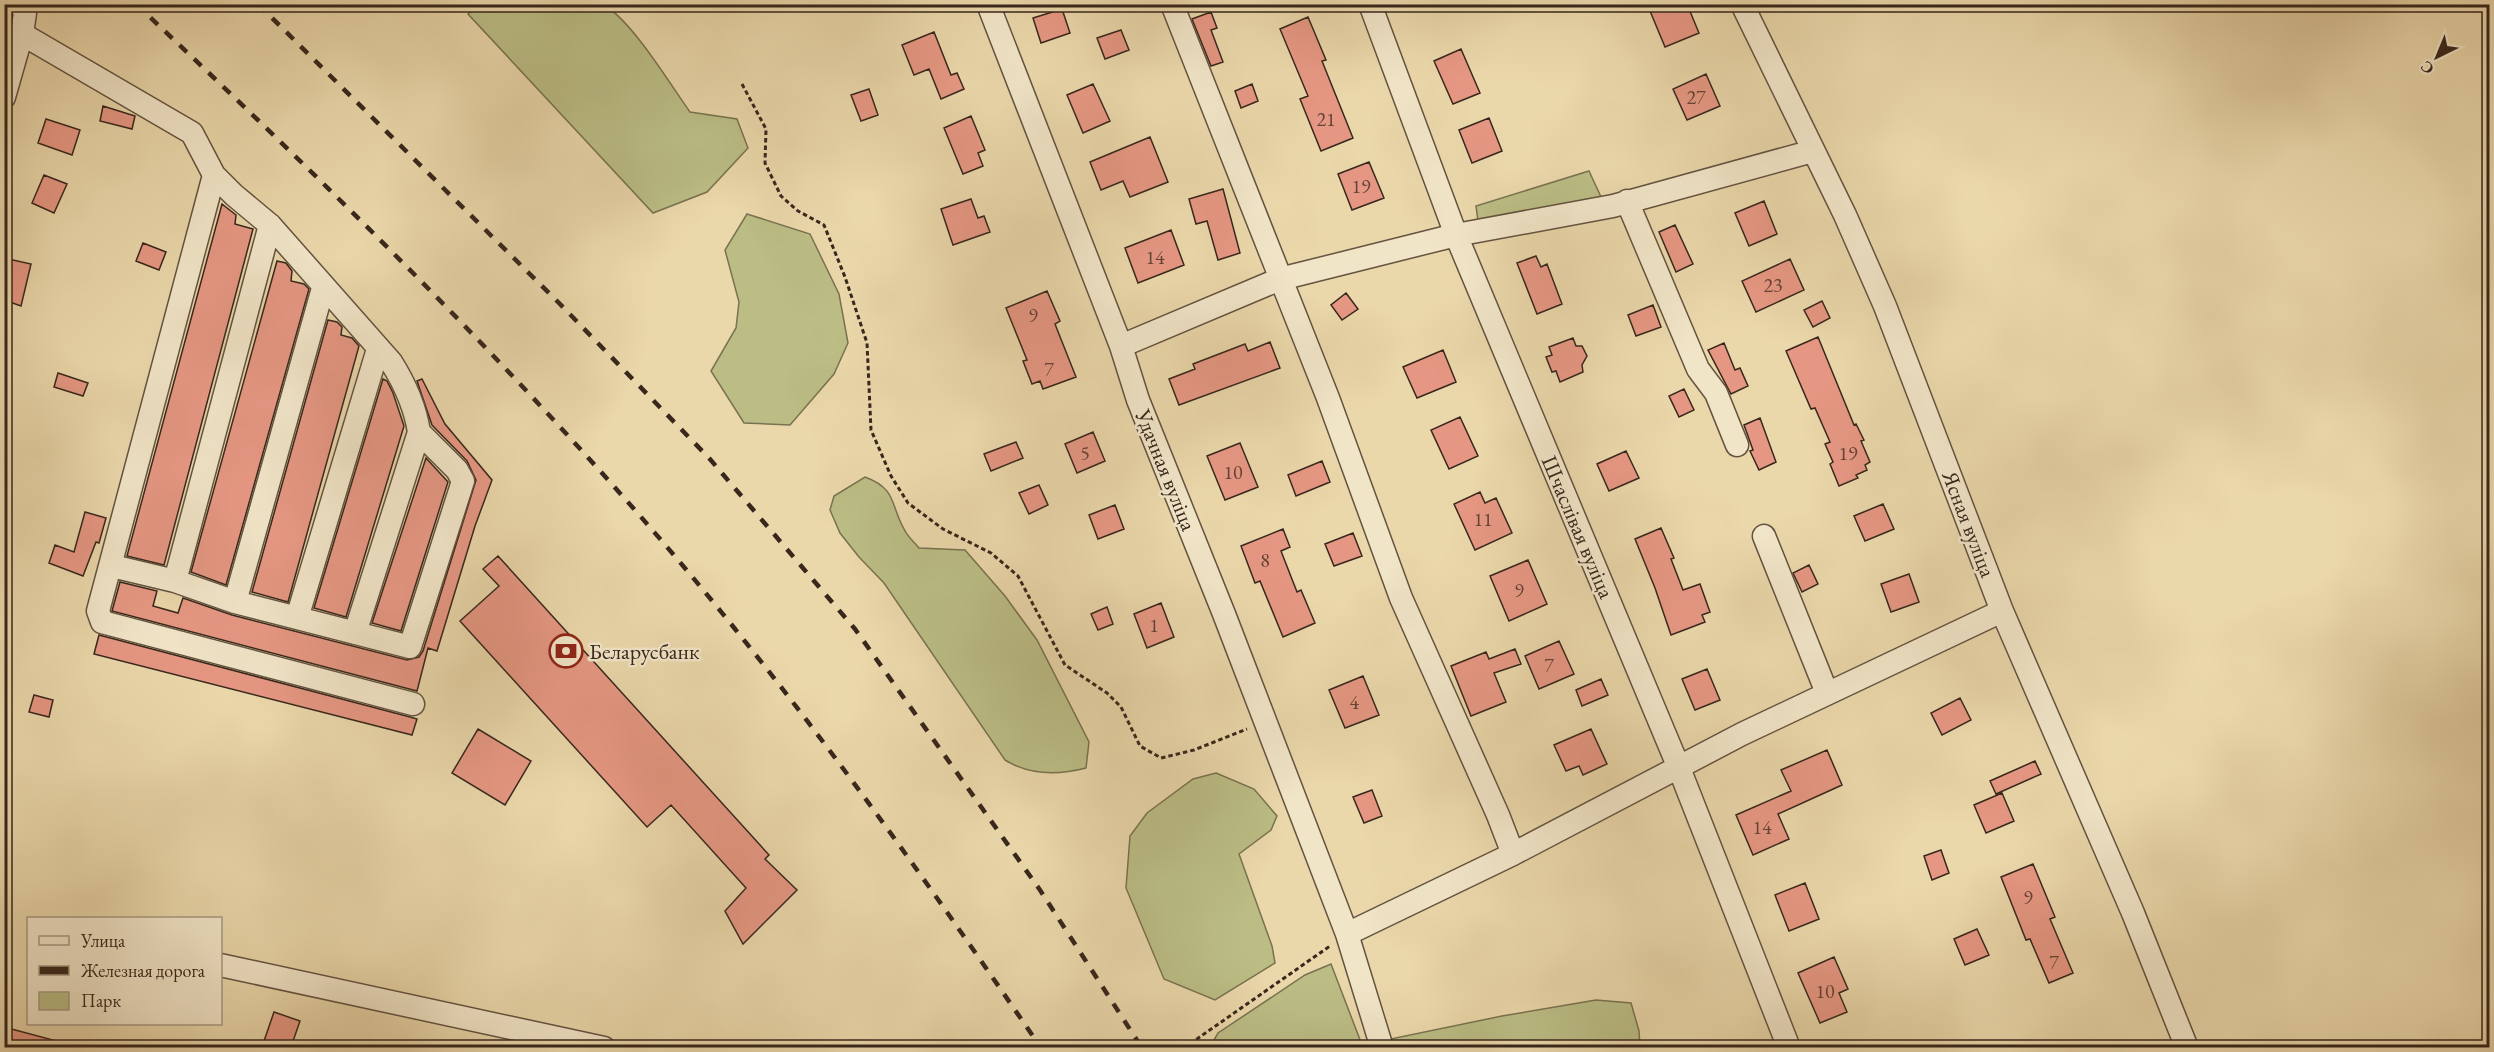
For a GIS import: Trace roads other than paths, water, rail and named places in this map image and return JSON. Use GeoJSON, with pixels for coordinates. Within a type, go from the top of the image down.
{"type":"FeatureCollection","features":[{"type":"Feature","properties":{"kind":"street"},"geometry":{"type":"LineString","coordinates":[[4,97],[22,33],[25,13],[21,4]]}},
{"type":"Feature","properties":{"kind":"street","name":"Удачная вуліца"},"geometry":{"type":"LineString","coordinates":[[988,4],[1121,346],[1138,400],[1347,934],[1382,1047]]}},
{"type":"Feature","properties":{"kind":"street"},"geometry":{"type":"LineString","coordinates":[[1172,4],[1328,398],[1401,598],[1498,815],[1513,854]]}},
{"type":"Feature","properties":{"kind":"street","name":"Шчаслівая вуліца"},"geometry":{"type":"LineString","coordinates":[[1370,4],[1456,234],[1679,768],[1790,1047]]}},
{"type":"Feature","properties":{"kind":"street","name":"Ясная вуліца"},"geometry":{"type":"LineString","coordinates":[[1742,4],[1845,215],[1885,306],[2002,611],[2133,913],[2187,1047]]}},
{"type":"Feature","properties":{"kind":"street"},"geometry":{"type":"LineString","coordinates":[[22,33],[192,133],[214,175],[270,225],[400,377],[415,410],[419,432],[355,633]]}},
{"type":"Feature","properties":{"kind":"street"},"geometry":{"type":"LineString","coordinates":[[1121,346],[1280,279],[1456,234],[1627,201],[1813,151]]}},
{"type":"Feature","properties":{"kind":"street"},"geometry":{"type":"LineString","coordinates":[[214,175],[112,566],[98,610],[102,622],[413,704]]}},
{"type":"Feature","properties":{"kind":"street"},"geometry":{"type":"LineString","coordinates":[[1627,201],[1698,369],[1716,393],[1737,445]]}},
{"type":"Feature","properties":{"kind":"street"},"geometry":{"type":"LineString","coordinates":[[175,581],[270,225]]}},
{"type":"Feature","properties":{"kind":"street"},"geometry":{"type":"LineString","coordinates":[[235,602],[323,288]]}},
{"type":"Feature","properties":{"kind":"street"},"geometry":{"type":"LineString","coordinates":[[297,618],[378,349]]}},
{"type":"Feature","properties":{"kind":"street"},"geometry":{"type":"LineString","coordinates":[[112,566],[175,581],[235,602],[410,647],[463,481],[457,470],[419,432]]}},
{"type":"Feature","properties":{"kind":"street"},"geometry":{"type":"LineString","coordinates":[[1764,536],[1827,693]]}},
{"type":"Feature","properties":{"kind":"street"},"geometry":{"type":"LineString","coordinates":[[1347,934],[1513,854],[1827,693],[2002,611]]}},
{"type":"Feature","properties":{"kind":"street"},"geometry":{"type":"LineString","coordinates":[[222,965],[604,1047]]}},
{"type":"Feature","properties":{"kind":"railway"},"geometry":{"type":"LineString","coordinates":[[136,4],[391,251],[515,378],[634,509],[743,638],[846,772],[945,909],[1041,1048]]}},
{"type":"Feature","properties":{"kind":"railway"},"geometry":{"type":"LineString","coordinates":[[258,4],[559,303],[709,458],[855,629],[1040,890],[1142,1048]]}},
{"type":"Feature","properties":{"kind":"place","name":"Беларусбанк"},"geometry":{"type":"Point","coordinates":[566,651]}}]}
